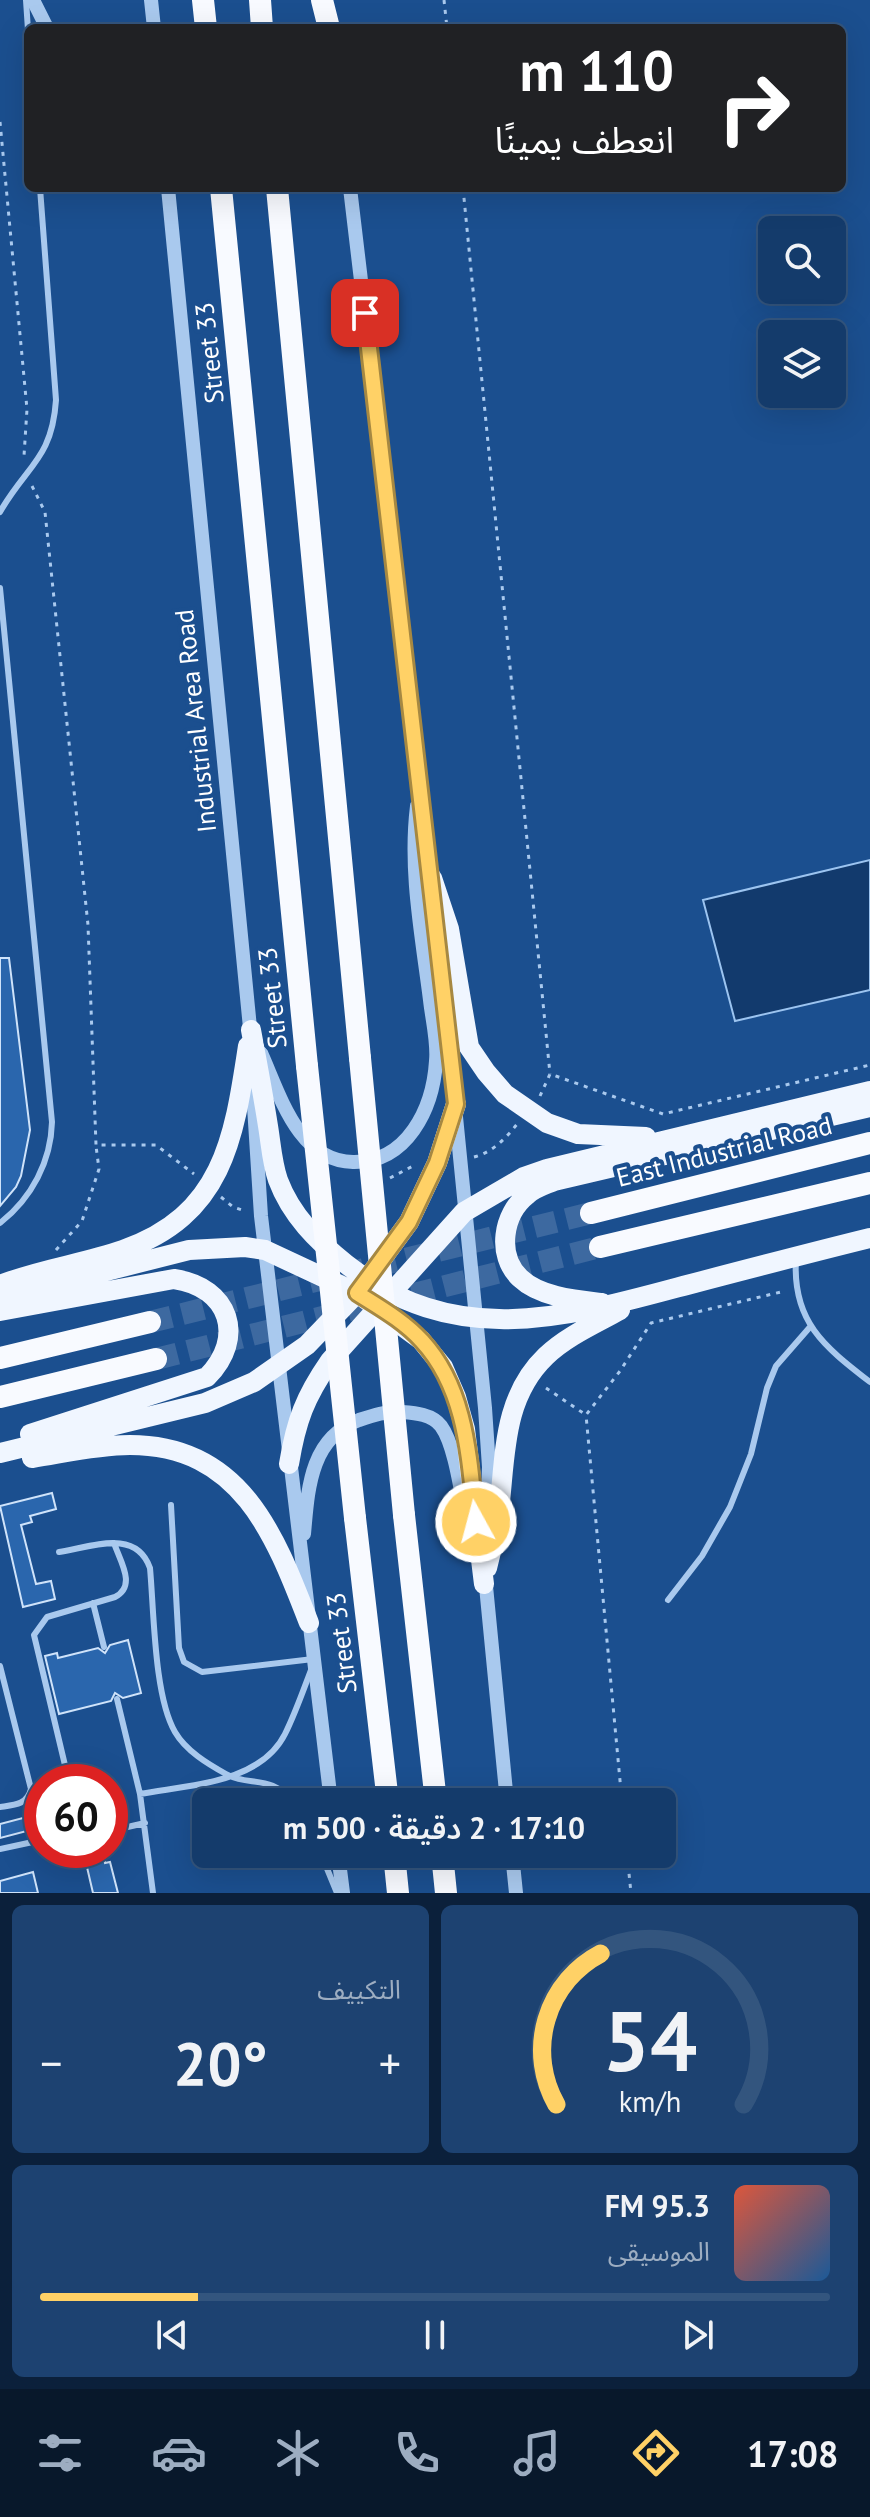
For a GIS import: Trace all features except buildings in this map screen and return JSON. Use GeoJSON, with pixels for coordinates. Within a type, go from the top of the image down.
{"type":"FeatureCollection","features":[{"type":"Feature","properties":{"kind":"highway"},"geometry":{"type":"LineString","coordinates":[[203,0],[206,24]]}},
{"type":"Feature","properties":{"kind":"highway"},"geometry":{"type":"LineString","coordinates":[[260,0],[262,24]]}},
{"type":"Feature","properties":{"kind":"highway"},"geometry":{"type":"LineString","coordinates":[[322,0],[330,24]]}},
{"type":"Feature","properties":{"kind":"highway","name":"Street 33"},"geometry":{"type":"LineString","coordinates":[[221,192],[307,1066],[386,1788]]}},
{"type":"Feature","properties":{"kind":"highway"},"geometry":{"type":"LineString","coordinates":[[277,192],[404,1515],[434,1788]]}},
{"type":"Feature","properties":{"kind":"highway","name":"East Industrial Road"},"geometry":{"type":"LineString","coordinates":[[591,1213],[870,1143]]}},
{"type":"Feature","properties":{"kind":"highway"},"geometry":{"type":"LineString","coordinates":[[600,1247],[870,1183]]}},
{"type":"Feature","properties":{"kind":"highway"},"geometry":{"type":"LineString","coordinates":[[0,1358],[150,1322]]}},
{"type":"Feature","properties":{"kind":"highway"},"geometry":{"type":"LineString","coordinates":[[0,1397],[156,1359]]}},
{"type":"Feature","properties":{"kind":"highway"},"geometry":{"type":"LineString","coordinates":[[395,1868],[398,1893]]}},
{"type":"Feature","properties":{"kind":"highway"},"geometry":{"type":"LineString","coordinates":[[443,1868],[446,1893]]}},
{"type":"Feature","properties":{"kind":"main road"},"geometry":{"type":"LineString","coordinates":[[432,878],[449,929],[469,1047],[505,1094],[547,1123],[578,1134],[611,1138],[682,1136]]}},
{"type":"Feature","properties":{"kind":"main road"},"geometry":{"type":"LineString","coordinates":[[0,1285],[122,1250],[167,1231],[190,1212],[210,1187],[229,1146],[251,1030]]}},
{"type":"Feature","properties":{"kind":"main road"},"geometry":{"type":"LineString","coordinates":[[251,1030],[278,1180],[304,1225],[362,1286]]}},
{"type":"Feature","properties":{"kind":"main road","name":"East Industrial Road"},"geometry":{"type":"LineString","coordinates":[[682,1136],[870,1091]]}},
{"type":"Feature","properties":{"kind":"main road"},"geometry":{"type":"LineString","coordinates":[[0,1453],[205,1403],[254,1382],[279,1366],[314,1338],[362,1286],[409,1222],[424,1191],[456,1104]]}},
{"type":"Feature","properties":{"kind":"main road"},"geometry":{"type":"LineString","coordinates":[[613,1304],[551,1294],[533,1287],[519,1277],[508,1263],[504,1247],[507,1228],[512,1212],[529,1192],[554,1181],[870,1107]]}},
{"type":"Feature","properties":{"kind":"main road"},"geometry":{"type":"LineString","coordinates":[[289,1464],[295,1426],[315,1382],[330,1361],[464,1212],[524,1177],[682,1136]]}},
{"type":"Feature","properties":{"kind":"main road"},"geometry":{"type":"LineString","coordinates":[[386,1301],[474,1319],[529,1320],[613,1304],[870,1238]]}},
{"type":"Feature","properties":{"kind":"main road"},"geometry":{"type":"LineString","coordinates":[[0,1298],[189,1250],[245,1247],[265,1250],[362,1286],[386,1301],[421,1340],[443,1367],[456,1397],[465,1429],[484,1584]]}},
{"type":"Feature","properties":{"kind":"main road"},"geometry":{"type":"LineString","coordinates":[[0,1311],[174,1279],[200,1286],[211,1294],[222,1305],[228,1326],[225,1354],[207,1377],[0,1445]]}},
{"type":"Feature","properties":{"kind":"main road"},"geometry":{"type":"LineString","coordinates":[[484,1584],[498,1518],[507,1427],[516,1400],[529,1376],[545,1357],[566,1340],[645,1296]]}},
{"type":"Feature","properties":{"kind":"main road"},"geometry":{"type":"LineString","coordinates":[[0,1461],[128,1445],[171,1450],[203,1462],[245,1495],[270,1530],[309,1623]]}},
{"type":"Feature","properties":{"kind":"street"},"geometry":{"type":"LineString","coordinates":[[33,0],[45,24]]}},
{"type":"Feature","properties":{"kind":"street"},"geometry":{"type":"LineString","coordinates":[[151,0],[154,24]]}},
{"type":"Feature","properties":{"kind":"street"},"geometry":{"type":"LineString","coordinates":[[330,0],[331,24]]}},
{"type":"Feature","properties":{"kind":"street","name":"Industrial Area Road"},"geometry":{"type":"LineString","coordinates":[[168,192],[251,1030],[253,1129],[265,1250]]}},
{"type":"Feature","properties":{"kind":"street"},"geometry":{"type":"LineString","coordinates":[[350,192],[456,1104],[489,1467],[484,1584],[506,1788]]}},
{"type":"Feature","properties":{"kind":"street"},"geometry":{"type":"LineString","coordinates":[[251,1030],[297,1128],[308,1144],[323,1155],[343,1162],[364,1162],[384,1157],[402,1145],[417,1127],[428,1099],[437,1060],[412,847],[419,783]]}},
{"type":"Feature","properties":{"kind":"street","name":"Street 33"},"geometry":{"type":"LineString","coordinates":[[265,1250],[329,1788]]}},
{"type":"Feature","properties":{"kind":"street"},"geometry":{"type":"LineString","coordinates":[[302,1559],[309,1483],[316,1459],[328,1442],[343,1426],[363,1419],[389,1411],[415,1413],[432,1418],[445,1434],[464,1520],[484,1584]]}},
{"type":"Feature","properties":{"kind":"street"},"geometry":{"type":"LineString","coordinates":[[339,1868],[340,1893]]}},
{"type":"Feature","properties":{"kind":"street"},"geometry":{"type":"LineString","coordinates":[[513,1868],[516,1893]]}},
{"type":"Feature","properties":{"kind":"lane"},"geometry":{"type":"LineString","coordinates":[[26,0],[28,24]]}},
{"type":"Feature","properties":{"kind":"lane"},"geometry":{"type":"LineString","coordinates":[[0,512],[39,459],[54,425],[56,400],[40,192]]}},
{"type":"Feature","properties":{"kind":"lane"},"geometry":{"type":"LineString","coordinates":[[0,588],[52,1122],[51,1146],[46,1163],[22,1201],[0,1223]]}},
{"type":"Feature","properties":{"kind":"lane"},"geometry":{"type":"LineString","coordinates":[[796,1256],[797,1288],[810,1327],[834,1354],[870,1382]]}},
{"type":"Feature","properties":{"kind":"lane"},"geometry":{"type":"LineString","coordinates":[[668,1600],[702,1556],[730,1507],[751,1454],[770,1376],[783,1356],[810,1327]]}},
{"type":"Feature","properties":{"kind":"lane"},"geometry":{"type":"LineString","coordinates":[[140,1794],[231,1777],[272,1753],[285,1736],[313,1662],[202,1672],[184,1662],[179,1648],[171,1505]]}},
{"type":"Feature","properties":{"kind":"lane"},"geometry":{"type":"LineString","coordinates":[[65,1764],[34,1635],[47,1617],[120,1595],[126,1586],[126,1576],[114,1543]]}},
{"type":"Feature","properties":{"kind":"lane"},"geometry":{"type":"LineString","coordinates":[[59,1552],[126,1543],[137,1547],[146,1556],[150,1568],[163,1697],[175,1732],[187,1747],[231,1777],[257,1780],[275,1788]]}},
{"type":"Feature","properties":{"kind":"lane"},"geometry":{"type":"LineString","coordinates":[[93,1603],[104,1647]]}},
{"type":"Feature","properties":{"kind":"lane"},"geometry":{"type":"LineString","coordinates":[[0,1666],[31,1789],[22,1803],[0,1807]]}},
{"type":"Feature","properties":{"kind":"lane"},"geometry":{"type":"LineString","coordinates":[[117,1699],[140,1794],[153,1893]]}},
{"type":"Feature","properties":{"kind":"lane"},"geometry":{"type":"LineString","coordinates":[[128,1827],[145,1823]]}},
{"type":"Feature","properties":{"kind":"lane"},"geometry":{"type":"LineString","coordinates":[[0,1849],[24,1844]]}},
{"type":"Feature","properties":{"kind":"lane"},"geometry":{"type":"LineString","coordinates":[[328,1868],[340,1893]]}},
{"type":"Feature","properties":{"kind":"path"},"geometry":{"type":"LineString","coordinates":[[444,0],[447,24]]}},
{"type":"Feature","properties":{"kind":"path"},"geometry":{"type":"LineString","coordinates":[[463,192],[550,1074]]}},
{"type":"Feature","properties":{"kind":"path"},"geometry":{"type":"LineString","coordinates":[[51,1255],[82,1221],[99,1169],[96,1145]]}},
{"type":"Feature","properties":{"kind":"path"},"geometry":{"type":"LineString","coordinates":[[621,1788],[586,1415],[651,1323],[797,1288]]}},
{"type":"Feature","properties":{"kind":"path"},"geometry":{"type":"LineString","coordinates":[[529,1376],[586,1415]]}},
{"type":"Feature","properties":{"kind":"path"},"geometry":{"type":"LineString","coordinates":[[628,1868],[631,1893]]}},
{"type":"Feature","properties":{"kind":"water"},"geometry":{"type":"Polygon","coordinates":[[[870,860],[870,990],[735,1021],[703,900],[870,860]]]}},
{"type":"Feature","properties":{"kind":"tunnel"},"geometry":{"type":"LineString","coordinates":[[150,1322],[591,1213]]}},
{"type":"Feature","properties":{"kind":"tunnel"},"geometry":{"type":"LineString","coordinates":[[156,1359],[600,1247]]}},
{"type":"Feature","properties":{"kind":"route"},"geometry":{"type":"LineString","coordinates":[[365,313],[456,1104],[437,1163],[409,1222],[357,1293],[403,1324],[443,1367],[465,1429],[476,1522]]}}]}
